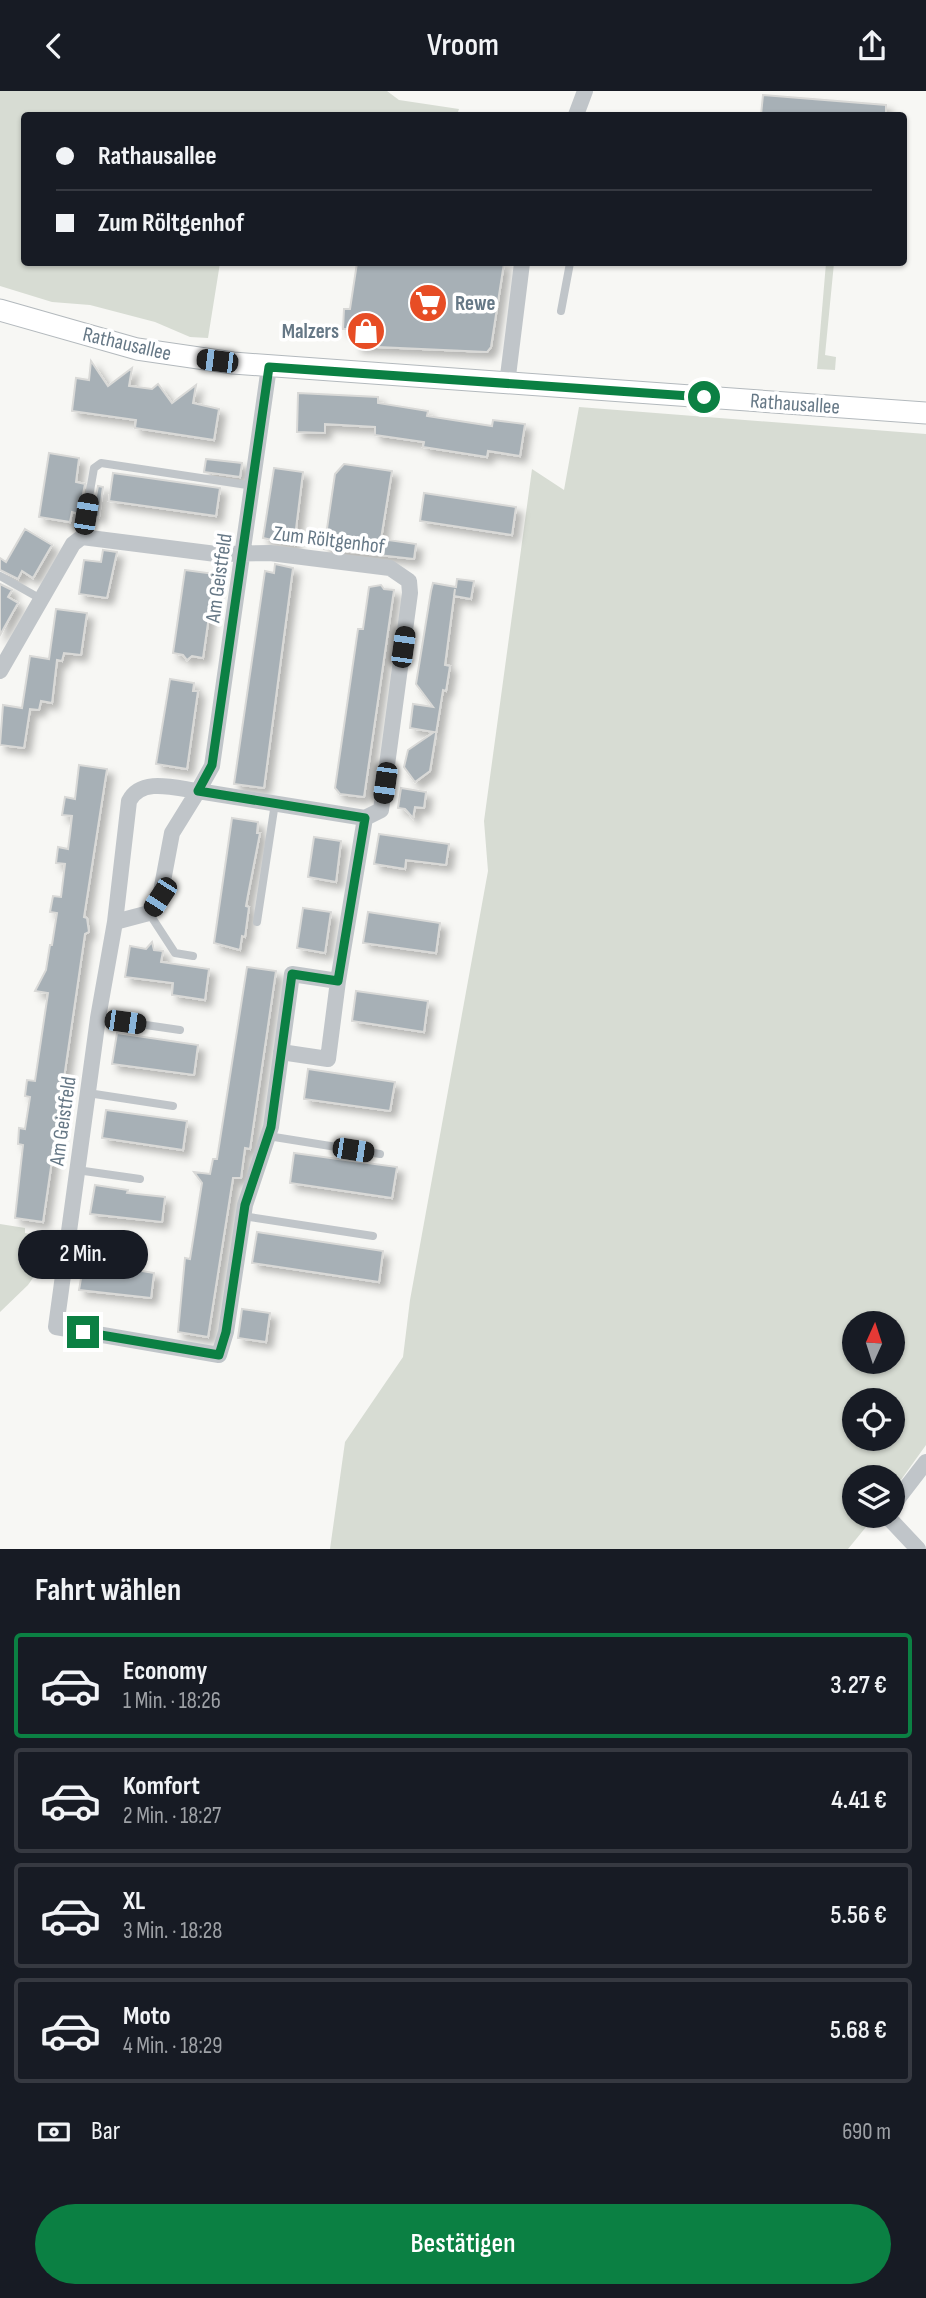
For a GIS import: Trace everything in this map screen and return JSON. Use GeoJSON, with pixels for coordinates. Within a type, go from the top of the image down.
{"type":"FeatureCollection","features":[{"type":"Feature","properties":{"kind":"main road","name":"Rathausallee"},"geometry":{"type":"LineString","coordinates":[[0,310],[137,349],[269,367],[926,413]]}},
{"type":"Feature","properties":{"kind":"street"},"geometry":{"type":"LineString","coordinates":[[577,112],[585,91]]}},
{"type":"Feature","properties":{"kind":"street"},"geometry":{"type":"LineString","coordinates":[[507,384],[522,266]]}},
{"type":"Feature","properties":{"kind":"street","name":"Am Geistfeld"},"geometry":{"type":"LineString","coordinates":[[149,912],[160,897],[172,833],[212,765],[269,367]]}},
{"type":"Feature","properties":{"kind":"street"},"geometry":{"type":"LineString","coordinates":[[0,671],[73,544],[82,537],[216,554],[244,553]]}},
{"type":"Feature","properties":{"kind":"street","name":"Zum Röltgenhof"},"geometry":{"type":"LineString","coordinates":[[244,553],[270,553],[390,568],[409,581],[410,593],[381,810],[365,818],[328,1059],[281,1052]]}},
{"type":"Feature","properties":{"kind":"street","name":"Am Geistfeld"},"geometry":{"type":"LineString","coordinates":[[198,791],[144,786],[133,792],[128,801],[116,922],[98,1019],[56,1327],[219,1355],[226,1332],[243,1216]]}},
{"type":"Feature","properties":{"kind":"street"},"geometry":{"type":"LineString","coordinates":[[198,791],[365,818]]}},
{"type":"Feature","properties":{"kind":"street"},"geometry":{"type":"LineString","coordinates":[[116,922],[149,912]]}},
{"type":"Feature","properties":{"kind":"street"},"geometry":{"type":"LineString","coordinates":[[243,1216],[268,1136],[292,974],[338,981]]}},
{"type":"Feature","properties":{"kind":"street"},"geometry":{"type":"LineString","coordinates":[[905,1490],[926,1462]]}},
{"type":"Feature","properties":{"kind":"street"},"geometry":{"type":"LineString","coordinates":[[900,1528],[918,1549]]}},
{"type":"Feature","properties":{"kind":"lane"},"geometry":{"type":"LineString","coordinates":[[561,311],[569,266]]}},
{"type":"Feature","properties":{"kind":"lane"},"geometry":{"type":"LineString","coordinates":[[82,537],[93,468],[102,463],[254,486]]}},
{"type":"Feature","properties":{"kind":"lane"},"geometry":{"type":"LineString","coordinates":[[0,576],[41,599]]}},
{"type":"Feature","properties":{"kind":"lane"},"geometry":{"type":"LineString","coordinates":[[257,922],[275,803]]}},
{"type":"Feature","properties":{"kind":"lane"},"geometry":{"type":"LineString","coordinates":[[149,912],[175,953],[193,956]]}},
{"type":"Feature","properties":{"kind":"lane"},"geometry":{"type":"LineString","coordinates":[[98,1019],[180,1030]]}},
{"type":"Feature","properties":{"kind":"lane"},"geometry":{"type":"LineString","coordinates":[[88,1093],[173,1106]]}},
{"type":"Feature","properties":{"kind":"lane"},"geometry":{"type":"LineString","coordinates":[[268,1136],[380,1154]]}},
{"type":"Feature","properties":{"kind":"lane"},"geometry":{"type":"LineString","coordinates":[[77,1170],[140,1179]]}},
{"type":"Feature","properties":{"kind":"lane"},"geometry":{"type":"LineString","coordinates":[[243,1216],[373,1236]]}},
{"type":"Feature","properties":{"kind":"lane"},"geometry":{"type":"LineString","coordinates":[[67,1245],[129,1255]]}},
{"type":"Feature","properties":{"kind":"shaded area"},"geometry":{"type":"Polygon","coordinates":[[[0,91],[387,91],[399,100],[459,109],[458,112],[21,112],[21,266],[220,266],[208,338],[190,337],[155,322],[90,305],[52,302],[0,286],[0,91]]]}},
{"type":"Feature","properties":{"kind":"shaded area"},"geometry":{"type":"Polygon","coordinates":[[[826,266],[834,266],[825,355],[836,357],[835,370],[817,369],[826,266]]]}},
{"type":"Feature","properties":{"kind":"shaded area"},"geometry":{"type":"Polygon","coordinates":[[[579,407],[926,434],[926,1445],[905,1474],[905,1465],[842,1465],[842,1528],[865,1528],[848,1549],[330,1549],[345,1442],[403,1357],[410,1300],[488,871],[484,821],[532,469],[564,490],[579,407]]]}},
{"type":"Feature","properties":{"kind":"shaded area"},"geometry":{"type":"Polygon","coordinates":[[[0,1224],[25,1228],[25,1233],[48,1237],[45,1256],[40,1257],[35,1268],[37,1272],[28,1285],[0,1312],[0,1224]]]}},
{"type":"Feature","properties":{"kind":"building"},"geometry":{"type":"Polygon","coordinates":[[[763,95],[886,105],[886,112],[761,112],[763,95]]]}},
{"type":"Feature","properties":{"kind":"building","name":"Rewe"},"geometry":{"type":"Polygon","coordinates":[[[357,266],[504,266],[491,347],[487,352],[356,346],[357,329],[343,329],[344,309],[350,309],[357,266]]]}},
{"type":"Feature","properties":{"kind":"building"},"geometry":{"type":"Polygon","coordinates":[[[91,361],[108,386],[132,368],[129,386],[152,389],[158,384],[172,403],[196,385],[193,403],[219,409],[214,440],[135,428],[136,420],[72,411],[76,378],[89,380],[91,361]]]}},
{"type":"Feature","properties":{"kind":"building"},"geometry":{"type":"Polygon","coordinates":[[[298,393],[378,397],[378,403],[428,411],[427,416],[492,426],[493,420],[525,424],[520,456],[488,451],[487,457],[423,447],[424,442],[375,435],[375,427],[325,424],[325,433],[297,432],[298,393]]]}},
{"type":"Feature","properties":{"kind":"building"},"geometry":{"type":"Polygon","coordinates":[[[49,453],[79,458],[76,482],[85,484],[79,514],[72,512],[70,522],[39,517],[49,453]]]}},
{"type":"Feature","properties":{"kind":"building"},"geometry":{"type":"Polygon","coordinates":[[[206,459],[242,463],[240,477],[204,472],[206,459]]]}},
{"type":"Feature","properties":{"kind":"building"},"geometry":{"type":"Polygon","coordinates":[[[344,464],[392,471],[381,539],[416,544],[414,559],[324,549],[335,474],[344,464]]]}},
{"type":"Feature","properties":{"kind":"building"},"geometry":{"type":"Polygon","coordinates":[[[274,468],[303,472],[294,545],[263,538],[274,468]]]}},
{"type":"Feature","properties":{"kind":"building"},"geometry":{"type":"Polygon","coordinates":[[[113,473],[220,488],[216,516],[109,501],[113,473]]]}},
{"type":"Feature","properties":{"kind":"building"},"geometry":{"type":"Polygon","coordinates":[[[98,486],[103,487],[99,517],[92,516],[98,486]]]}},
{"type":"Feature","properties":{"kind":"building"},"geometry":{"type":"Polygon","coordinates":[[[424,493],[516,507],[512,535],[420,521],[424,493]]]}},
{"type":"Feature","properties":{"kind":"building"},"geometry":{"type":"Polygon","coordinates":[[[25,529],[52,545],[33,578],[22,571],[18,579],[0,570],[0,558],[6,562],[25,529]]]}},
{"type":"Feature","properties":{"kind":"building"},"geometry":{"type":"Polygon","coordinates":[[[103,550],[117,552],[107,598],[79,594],[84,560],[101,562],[103,550]]]}},
{"type":"Feature","properties":{"kind":"building"},"geometry":{"type":"Polygon","coordinates":[[[275,564],[293,568],[264,788],[234,784],[265,571],[274,573],[275,564]]]}},
{"type":"Feature","properties":{"kind":"building"},"geometry":{"type":"Polygon","coordinates":[[[185,570],[215,574],[203,658],[192,656],[187,660],[183,655],[173,653],[185,570]]]}},
{"type":"Feature","properties":{"kind":"building"},"geometry":{"type":"Polygon","coordinates":[[[457,579],[474,581],[471,599],[454,596],[445,665],[450,666],[446,691],[443,690],[430,771],[415,782],[404,767],[408,750],[434,732],[410,728],[413,704],[433,707],[416,684],[433,583],[456,587],[457,579]]]}},
{"type":"Feature","properties":{"kind":"building"},"geometry":{"type":"Polygon","coordinates":[[[0,584],[12,590],[8,597],[18,603],[0,635],[0,584]]]}},
{"type":"Feature","properties":{"kind":"building"},"geometry":{"type":"Polygon","coordinates":[[[381,585],[384,589],[394,590],[364,797],[340,794],[335,788],[358,629],[363,629],[369,587],[381,585]]]}},
{"type":"Feature","properties":{"kind":"building"},"geometry":{"type":"Polygon","coordinates":[[[56,609],[87,613],[81,655],[64,653],[62,661],[57,660],[52,703],[41,701],[39,710],[30,709],[24,748],[0,745],[3,705],[22,708],[30,656],[49,659],[56,609]]]}},
{"type":"Feature","properties":{"kind":"building"},"geometry":{"type":"Polygon","coordinates":[[[170,679],[194,683],[193,691],[198,691],[187,769],[156,764],[170,679]]]}},
{"type":"Feature","properties":{"kind":"building"},"geometry":{"type":"Polygon","coordinates":[[[79,765],[107,769],[84,917],[87,918],[89,932],[85,934],[43,1222],[15,1218],[23,1145],[18,1144],[19,1128],[25,1129],[30,1097],[25,1096],[27,1080],[35,1081],[48,993],[35,991],[46,970],[52,945],[57,913],[50,912],[53,896],[61,897],[65,864],[56,863],[58,847],[68,849],[72,816],[62,815],[65,797],[75,799],[79,765]]]}},
{"type":"Feature","properties":{"kind":"building"},"geometry":{"type":"Polygon","coordinates":[[[401,788],[426,792],[424,808],[415,807],[413,818],[405,809],[398,808],[401,788]]]}},
{"type":"Feature","properties":{"kind":"building"},"geometry":{"type":"Polygon","coordinates":[[[232,818],[258,822],[257,833],[260,833],[246,906],[249,907],[245,937],[242,936],[240,950],[214,943],[232,818]]]}},
{"type":"Feature","properties":{"kind":"building"},"geometry":{"type":"Polygon","coordinates":[[[379,834],[449,844],[446,865],[406,860],[405,869],[374,864],[379,834]]]}},
{"type":"Feature","properties":{"kind":"building"},"geometry":{"type":"Polygon","coordinates":[[[314,837],[341,841],[336,882],[308,877],[314,837]]]}},
{"type":"Feature","properties":{"kind":"building"},"geometry":{"type":"Polygon","coordinates":[[[303,908],[331,912],[325,953],[297,948],[303,908]]]}},
{"type":"Feature","properties":{"kind":"building"},"geometry":{"type":"Polygon","coordinates":[[[368,912],[440,923],[436,953],[363,943],[368,912]]]}},
{"type":"Feature","properties":{"kind":"building"},"geometry":{"type":"Polygon","coordinates":[[[152,942],[154,950],[163,951],[161,962],[209,969],[205,1000],[172,995],[173,983],[125,977],[130,946],[146,949],[152,942]]]}},
{"type":"Feature","properties":{"kind":"building"},"geometry":{"type":"Polygon","coordinates":[[[247,967],[276,971],[250,1149],[245,1148],[241,1178],[233,1178],[208,1337],[178,1332],[185,1258],[190,1259],[202,1183],[194,1172],[210,1174],[213,1159],[217,1159],[247,967]]]}},
{"type":"Feature","properties":{"kind":"building"},"geometry":{"type":"Polygon","coordinates":[[[356,991],[428,1001],[424,1032],[352,1021],[356,991]]]}},
{"type":"Feature","properties":{"kind":"building"},"geometry":{"type":"Polygon","coordinates":[[[117,1033],[198,1045],[194,1075],[112,1064],[117,1033]]]}},
{"type":"Feature","properties":{"kind":"building"},"geometry":{"type":"Polygon","coordinates":[[[308,1069],[395,1082],[390,1111],[304,1099],[308,1069]]]}},
{"type":"Feature","properties":{"kind":"building"},"geometry":{"type":"Polygon","coordinates":[[[106,1110],[187,1121],[183,1150],[102,1138],[106,1110]]]}},
{"type":"Feature","properties":{"kind":"building"},"geometry":{"type":"Polygon","coordinates":[[[294,1153],[397,1167],[392,1198],[290,1183],[294,1153]]]}},
{"type":"Feature","properties":{"kind":"building"},"geometry":{"type":"Polygon","coordinates":[[[95,1185],[128,1190],[127,1193],[165,1197],[162,1222],[90,1214],[95,1185]]]}},
{"type":"Feature","properties":{"kind":"building"},"geometry":{"type":"Polygon","coordinates":[[[257,1232],[383,1251],[379,1282],[252,1263],[257,1232]]]}},
{"type":"Feature","properties":{"kind":"building"},"geometry":{"type":"Polygon","coordinates":[[[84,1261],[154,1273],[151,1298],[79,1290],[84,1261]]]}},
{"type":"Feature","properties":{"kind":"building"},"geometry":{"type":"Polygon","coordinates":[[[242,1309],[270,1313],[266,1342],[238,1338],[242,1309]]]}},
{"type":"Feature","properties":{"kind":"place","name":"Rewe"},"geometry":{"type":"Point","coordinates":[428,303]}},
{"type":"Feature","properties":{"kind":"place","name":"Malzers"},"geometry":{"type":"Point","coordinates":[366,331]}},
{"type":"Feature","properties":{"kind":"route"},"geometry":{"type":"LineString","coordinates":[[83,1332],[219,1355],[226,1332],[245,1205],[271,1127],[292,974],[338,981],[365,818],[198,791],[212,765],[265,410],[269,367],[704,397]]}}]}
